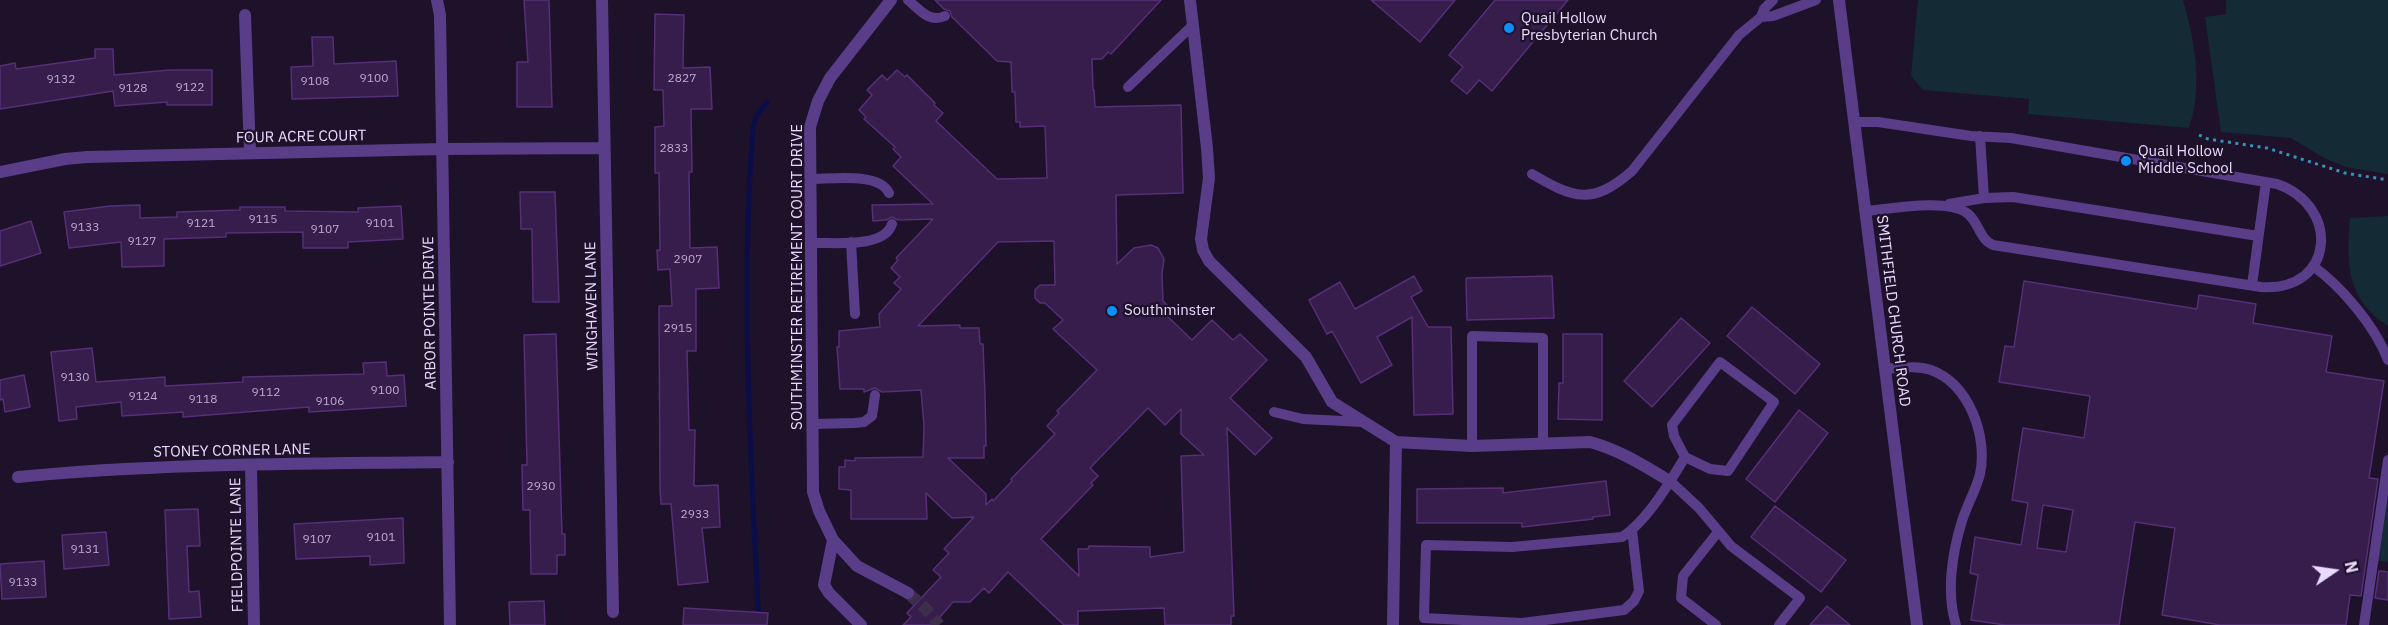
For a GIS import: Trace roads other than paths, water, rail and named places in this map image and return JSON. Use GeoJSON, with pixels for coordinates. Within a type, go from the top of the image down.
{"type":"FeatureCollection","features":[{"type":"Feature","properties":{"kind":"street","name":"ARBOR POINTE DRIVE"},"geometry":{"type":"LineString","coordinates":[[437,0],[440,15],[450,625]]}},
{"type":"Feature","properties":{"kind":"street","name":"WINGHAVEN LANE"},"geometry":{"type":"LineString","coordinates":[[602,0],[613,612]]}},
{"type":"Feature","properties":{"kind":"street","name":"SOUTHMINSTER RETIREMENT COURT DRIVE"},"geometry":{"type":"LineString","coordinates":[[891,0],[830,78],[818,101],[810,127],[813,492],[833,540],[857,566],[908,593]]}},
{"type":"Feature","properties":{"kind":"street"},"geometry":{"type":"LineString","coordinates":[[1190,0],[1209,178],[1201,239],[1203,250],[1209,261],[1306,357],[1332,402],[1396,441],[1472,446],[1590,442],[1608,447],[1670,481]]}},
{"type":"Feature","properties":{"kind":"street","name":"SMITHFIELD CHURCH ROAD"},"geometry":{"type":"LineString","coordinates":[[1839,0],[1917,625]]}},
{"type":"Feature","properties":{"kind":"street"},"geometry":{"type":"LineString","coordinates":[[245,15],[250,153]]}},
{"type":"Feature","properties":{"kind":"street","name":"FOUR ACRE COURT"},"geometry":{"type":"LineString","coordinates":[[0,172],[65,159],[442,149],[604,148]]}},
{"type":"Feature","properties":{"kind":"street"},"geometry":{"type":"LineString","coordinates":[[1393,625],[1396,441]]}},
{"type":"Feature","properties":{"kind":"street","name":"STONEY CORNER LANE"},"geometry":{"type":"LineString","coordinates":[[18,477],[97,470],[448,462]]}},
{"type":"Feature","properties":{"kind":"street","name":"FIELDPOINTE LANE"},"geometry":{"type":"LineString","coordinates":[[251,465],[254,625]]}},
{"type":"Feature","properties":{"kind":"street"},"geometry":{"type":"LineString","coordinates":[[833,540],[825,585],[828,593],[861,625]]}},
{"type":"Feature","properties":{"kind":"lane"},"geometry":{"type":"LineString","coordinates":[[908,0],[929,18],[938,20],[945,16]]}},
{"type":"Feature","properties":{"kind":"lane"},"geometry":{"type":"LineString","coordinates":[[1532,174],[1564,193],[1591,195],[1617,184],[1632,171],[1739,35],[1761,17],[1764,9],[1773,0]]}},
{"type":"Feature","properties":{"kind":"lane"},"geometry":{"type":"LineString","coordinates":[[1761,17],[1773,16],[1816,0]]}},
{"type":"Feature","properties":{"kind":"lane"},"geometry":{"type":"LineString","coordinates":[[1128,87],[1193,25]]}},
{"type":"Feature","properties":{"kind":"lane"},"geometry":{"type":"LineString","coordinates":[[1854,122],[2011,138],[2097,155],[2266,182],[2294,192],[2313,210],[2321,230],[2322,242],[2320,253],[2313,266],[2302,278],[2288,285],[2274,288],[1993,244],[1983,238],[1974,221],[1965,212],[1957,208],[1940,206]]}},
{"type":"Feature","properties":{"kind":"lane"},"geometry":{"type":"LineString","coordinates":[[1980,136],[1984,198]]}},
{"type":"Feature","properties":{"kind":"lane"},"geometry":{"type":"LineString","coordinates":[[811,178],[870,180],[886,187],[889,193]]}},
{"type":"Feature","properties":{"kind":"lane"},"geometry":{"type":"LineString","coordinates":[[2252,285],[2266,182]]}},
{"type":"Feature","properties":{"kind":"lane"},"geometry":{"type":"LineString","coordinates":[[1866,212],[1940,206],[1984,198],[2025,199],[2258,236]]}},
{"type":"Feature","properties":{"kind":"lane"},"geometry":{"type":"LineString","coordinates":[[811,243],[878,239],[892,224]]}},
{"type":"Feature","properties":{"kind":"lane"},"geometry":{"type":"LineString","coordinates":[[851,242],[855,314]]}},
{"type":"Feature","properties":{"kind":"lane"},"geometry":{"type":"LineString","coordinates":[[2313,266],[2342,289],[2380,343],[2388,360]]}},
{"type":"Feature","properties":{"kind":"lane"},"geometry":{"type":"LineString","coordinates":[[1472,446],[1472,336],[1542,338],[1543,444]]}},
{"type":"Feature","properties":{"kind":"lane"},"geometry":{"type":"LineString","coordinates":[[1720,362],[1774,402],[1728,471],[1710,468],[1685,457],[1674,436],[1672,425],[1720,362]]}},
{"type":"Feature","properties":{"kind":"lane"},"geometry":{"type":"LineString","coordinates":[[1885,369],[1920,367],[1941,375],[1958,390],[1976,422],[1982,447],[1980,473],[1957,539],[1951,596],[1956,625]]}},
{"type":"Feature","properties":{"kind":"lane"},"geometry":{"type":"LineString","coordinates":[[813,423],[864,422],[872,416],[875,395]]}},
{"type":"Feature","properties":{"kind":"lane"},"geometry":{"type":"LineString","coordinates":[[1274,412],[1303,419],[1363,422]]}},
{"type":"Feature","properties":{"kind":"lane"},"geometry":{"type":"LineString","coordinates":[[1632,530],[1640,591],[1634,601],[1624,610],[1522,623],[1424,618],[1425,545],[1512,547],[1622,537],[1632,530],[1670,481],[1685,457]]}},
{"type":"Feature","properties":{"kind":"lane"},"geometry":{"type":"LineString","coordinates":[[2364,625],[2388,460]]}},
{"type":"Feature","properties":{"kind":"lane"},"geometry":{"type":"LineString","coordinates":[[1670,481],[1699,508],[1731,546],[1800,598],[1779,625]]}},
{"type":"Feature","properties":{"kind":"lane"},"geometry":{"type":"LineString","coordinates":[[1716,625],[1681,598],[1681,584],[1683,576],[1718,532]]}},
{"type":"Feature","properties":{"kind":"waterway"},"geometry":{"type":"LineString","coordinates":[[759,625],[748,377],[747,253],[753,129],[756,117],[767,102]]}},
{"type":"Feature","properties":{"kind":"tunnel"},"geometry":{"type":"LineString","coordinates":[[908,593],[939,625]]}},
{"type":"Feature","properties":{"kind":"place","name":"Quail Hollow Presbyterian Church"},"geometry":{"type":"Point","coordinates":[1509,28]}},
{"type":"Feature","properties":{"kind":"place","name":"Quail Hollow Middle School"},"geometry":{"type":"Point","coordinates":[2126,161]}},
{"type":"Feature","properties":{"kind":"place","name":"Southminster"},"geometry":{"type":"Point","coordinates":[1112,311]}}]}
